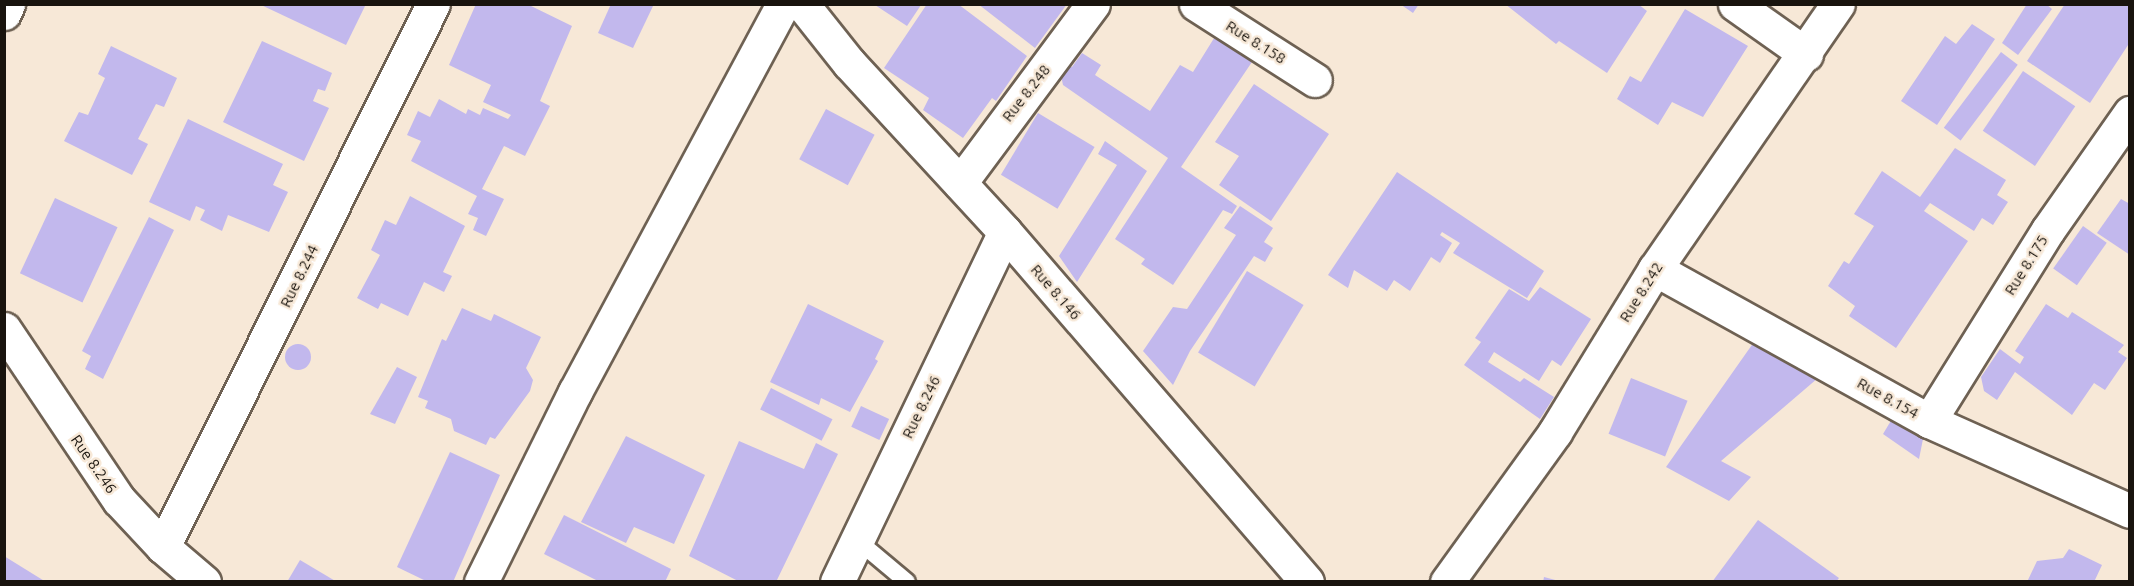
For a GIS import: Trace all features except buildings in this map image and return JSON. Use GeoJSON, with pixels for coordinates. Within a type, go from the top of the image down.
{"type":"FeatureCollection","features":[{"type":"Feature","properties":{"kind":"street"},"geometry":{"type":"LineString","coordinates":[[4,13],[8,4]]}},
{"type":"Feature","properties":{"kind":"street","name":"Rue 8.244"},"geometry":{"type":"LineString","coordinates":[[163,547],[433,4]]}},
{"type":"Feature","properties":{"kind":"street"},"geometry":{"type":"LineString","coordinates":[[481,582],[575,392],[783,4]]}},
{"type":"Feature","properties":{"kind":"street","name":"Rue 8.146"},"geometry":{"type":"LineString","coordinates":[[802,4],[849,63],[1005,232],[1308,582]]}},
{"type":"Feature","properties":{"kind":"street","name":"Rue 8.248"},"geometry":{"type":"LineString","coordinates":[[960,183],[1093,4]]}},
{"type":"Feature","properties":{"kind":"street","name":"Rue 8.158"},"geometry":{"type":"LineString","coordinates":[[1196,4],[1315,80]]}},
{"type":"Feature","properties":{"kind":"street"},"geometry":{"type":"LineString","coordinates":[[1735,4],[1806,54]]}},
{"type":"Feature","properties":{"kind":"street","name":"Rue 8.242"},"geometry":{"type":"LineString","coordinates":[[1448,582],[1555,432],[1655,269],[1806,54],[1838,4]]}},
{"type":"Feature","properties":{"kind":"street","name":"Rue 8.175"},"geometry":{"type":"LineString","coordinates":[[1929,421],[2048,230],[2130,113]]}},
{"type":"Feature","properties":{"kind":"street","name":"Rue 8.246"},"geometry":{"type":"LineString","coordinates":[[837,582],[1005,232]]}},
{"type":"Feature","properties":{"kind":"street","name":"Rue 8.154"},"geometry":{"type":"LineString","coordinates":[[1655,269],[1929,421],[2130,511]]}},
{"type":"Feature","properties":{"kind":"street","name":"Rue 8.246"},"geometry":{"type":"LineString","coordinates":[[4,329],[119,500],[163,547],[204,582]]}},
{"type":"Feature","properties":{"kind":"lane"},"geometry":{"type":"LineString","coordinates":[[857,540],[907,582]]}}]}
